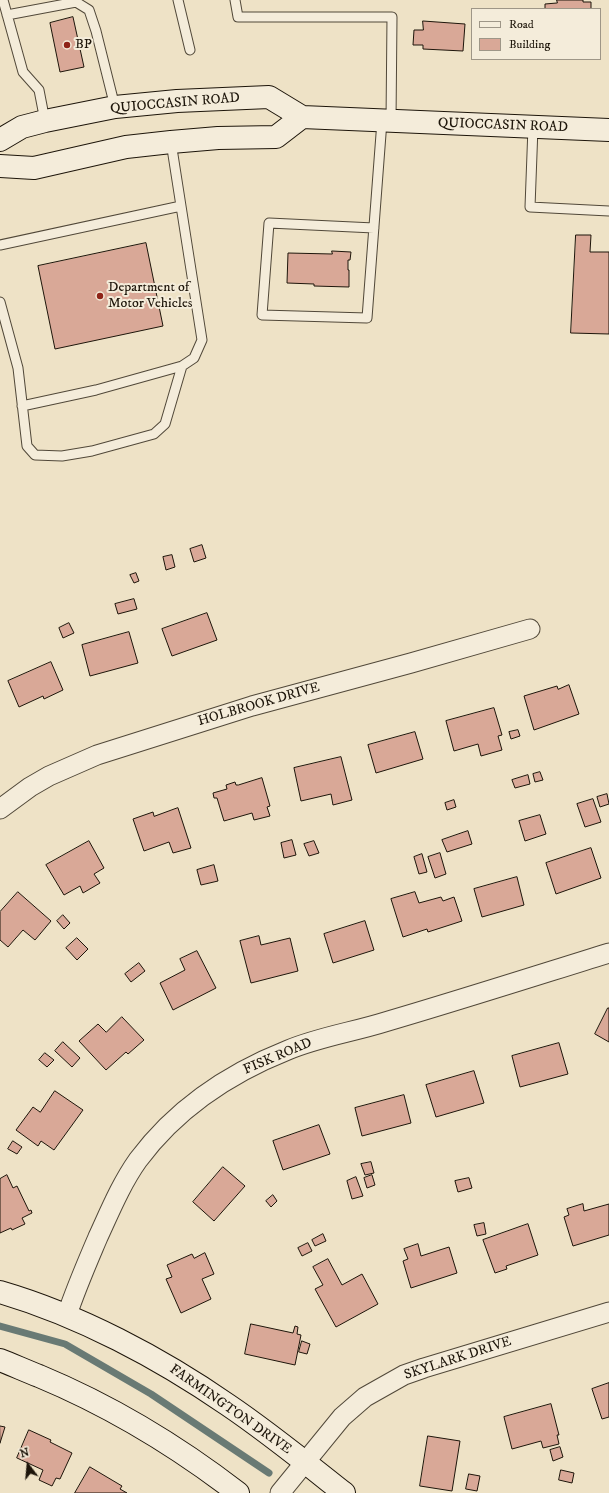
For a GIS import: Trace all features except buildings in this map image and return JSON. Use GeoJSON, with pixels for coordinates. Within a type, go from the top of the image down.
{"type":"FeatureCollection","features":[{"type":"Feature","properties":{"kind":"main road","name":"QUIOCCASIN ROAD"},"geometry":{"type":"LineString","coordinates":[[0,140],[22,127],[115,107],[177,101],[269,97],[302,117],[609,130]]}},
{"type":"Feature","properties":{"kind":"main road"},"geometry":{"type":"LineString","coordinates":[[0,166],[34,168],[126,147],[171,142],[218,138],[276,137],[302,117]]}},
{"type":"Feature","properties":{"kind":"main road","name":"FARMINGTON DRIVE"},"geometry":{"type":"LineString","coordinates":[[0,1292],[67,1315],[164,1363],[228,1405],[344,1493]]}},
{"type":"Feature","properties":{"kind":"main road"},"geometry":{"type":"LineString","coordinates":[[0,1360],[72,1389],[119,1413],[172,1445],[238,1493]]}},
{"type":"Feature","properties":{"kind":"street","name":"HOLBROOK DRIVE"},"geometry":{"type":"LineString","coordinates":[[0,809],[30,787],[49,776],[97,756],[252,706],[411,664],[530,629]]}},
{"type":"Feature","properties":{"kind":"street","name":"FISK ROAD"},"geometry":{"type":"LineString","coordinates":[[67,1315],[76,1286],[119,1191],[139,1160],[170,1123],[184,1110],[220,1084],[254,1064],[289,1049],[384,1023],[609,953]]}},
{"type":"Feature","properties":{"kind":"street","name":"SKYLARK DRIVE"},"geometry":{"type":"LineString","coordinates":[[280,1493],[342,1417],[365,1397],[404,1375],[609,1312]]}},
{"type":"Feature","properties":{"kind":"lane"},"geometry":{"type":"LineString","coordinates":[[3,0],[23,72],[39,90],[45,121]]}},
{"type":"Feature","properties":{"kind":"lane"},"geometry":{"type":"LineString","coordinates":[[178,0],[190,50]]}},
{"type":"Feature","properties":{"kind":"lane"},"geometry":{"type":"LineString","coordinates":[[235,0],[238,17],[392,17],[387,121],[374,228],[367,318],[262,315],[269,223],[374,228]]}},
{"type":"Feature","properties":{"kind":"lane"},"geometry":{"type":"LineString","coordinates":[[7,15],[76,2],[89,10],[96,30],[115,107]]}},
{"type":"Feature","properties":{"kind":"lane"},"geometry":{"type":"LineString","coordinates":[[533,127],[530,206],[609,211]]}},
{"type":"Feature","properties":{"kind":"lane"},"geometry":{"type":"LineString","coordinates":[[22,406],[96,390],[182,366],[194,358],[202,340],[171,142]]}},
{"type":"Feature","properties":{"kind":"lane"},"geometry":{"type":"LineString","coordinates":[[0,245],[181,206]]}},
{"type":"Feature","properties":{"kind":"lane"},"geometry":{"type":"LineString","coordinates":[[0,302],[18,368],[26,446],[35,455],[62,456],[92,451],[154,434],[165,424],[182,366]]}},
{"type":"Feature","properties":{"kind":"waterway"},"geometry":{"type":"LineString","coordinates":[[0,1326],[65,1344],[151,1394],[269,1473]]}},
{"type":"Feature","properties":{"kind":"place","name":"BP"},"geometry":{"type":"Point","coordinates":[67,45]}},
{"type":"Feature","properties":{"kind":"place","name":"Department of Motor Vehicles"},"geometry":{"type":"Point","coordinates":[100,296]}}]}
